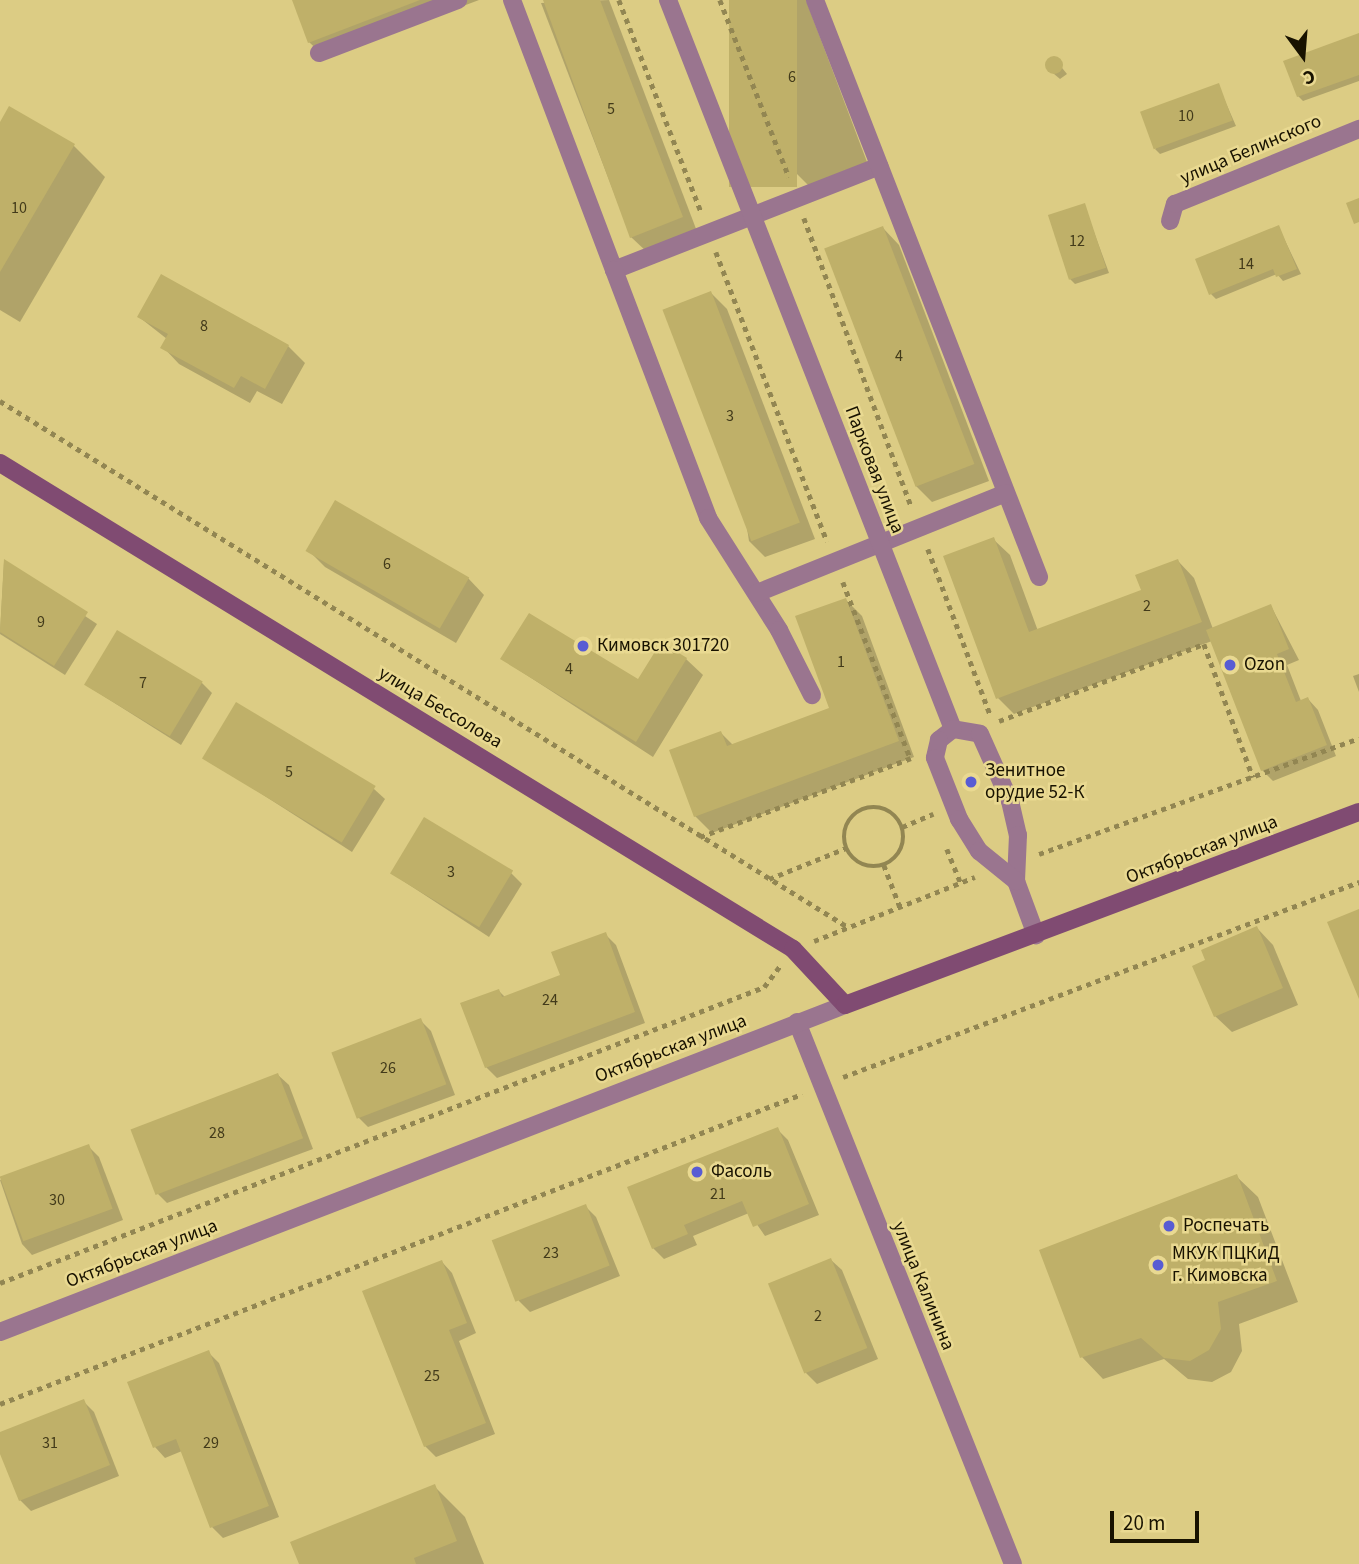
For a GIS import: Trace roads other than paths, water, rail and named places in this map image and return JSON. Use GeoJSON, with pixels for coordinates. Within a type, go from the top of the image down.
{"type":"FeatureCollection","features":[{"type":"Feature","properties":{"kind":"main road","name":"улица Бессолова"},"geometry":{"type":"LineString","coordinates":[[0,463],[793,949],[845,1005]]}},
{"type":"Feature","properties":{"kind":"main road","name":"Октябрьская улица"},"geometry":{"type":"LineString","coordinates":[[845,1005],[1359,812]]}},
{"type":"Feature","properties":{"kind":"street"},"geometry":{"type":"LineString","coordinates":[[319,53],[458,0]]}},
{"type":"Feature","properties":{"kind":"street"},"geometry":{"type":"LineString","coordinates":[[512,0],[708,518],[757,593],[812,695]]}},
{"type":"Feature","properties":{"kind":"street","name":"Парковая улица"},"geometry":{"type":"LineString","coordinates":[[668,0],[953,729]]}},
{"type":"Feature","properties":{"kind":"street"},"geometry":{"type":"LineString","coordinates":[[815,0],[1039,577]]}},
{"type":"Feature","properties":{"kind":"street","name":"улица Белинского"},"geometry":{"type":"LineString","coordinates":[[1170,221],[1175,204],[1359,130]]}},
{"type":"Feature","properties":{"kind":"street"},"geometry":{"type":"LineString","coordinates":[[614,270],[879,166]]}},
{"type":"Feature","properties":{"kind":"street"},"geometry":{"type":"LineString","coordinates":[[757,593],[834,559],[1006,493]]}},
{"type":"Feature","properties":{"kind":"street"},"geometry":{"type":"LineString","coordinates":[[1016,881],[997,869],[959,819],[935,758],[939,740],[953,729],[972,728],[986,741],[1010,801],[1017,861],[1016,881],[1037,935]]}},
{"type":"Feature","properties":{"kind":"street","name":"Октябрьская улица"},"geometry":{"type":"LineString","coordinates":[[0,1332],[845,1005]]}},
{"type":"Feature","properties":{"kind":"street","name":"улица Калинина"},"geometry":{"type":"LineString","coordinates":[[797,1022],[1013,1564]]}},
{"type":"Feature","properties":{"kind":"place","name":"Кимовск 301720"},"geometry":{"type":"Point","coordinates":[583,646]}},
{"type":"Feature","properties":{"kind":"place","name":"Ozon"},"geometry":{"type":"Point","coordinates":[1230,665]}},
{"type":"Feature","properties":{"kind":"place","name":"Зенитное орудие 52-К"},"geometry":{"type":"Point","coordinates":[971,782]}},
{"type":"Feature","properties":{"kind":"place","name":"Фасоль"},"geometry":{"type":"Point","coordinates":[697,1172]}},
{"type":"Feature","properties":{"kind":"place","name":"Роспечать"},"geometry":{"type":"Point","coordinates":[1169,1226]}},
{"type":"Feature","properties":{"kind":"place","name":"МКУК ПЦКиД г. Кимовска"},"geometry":{"type":"Point","coordinates":[1158,1265]}}]}
